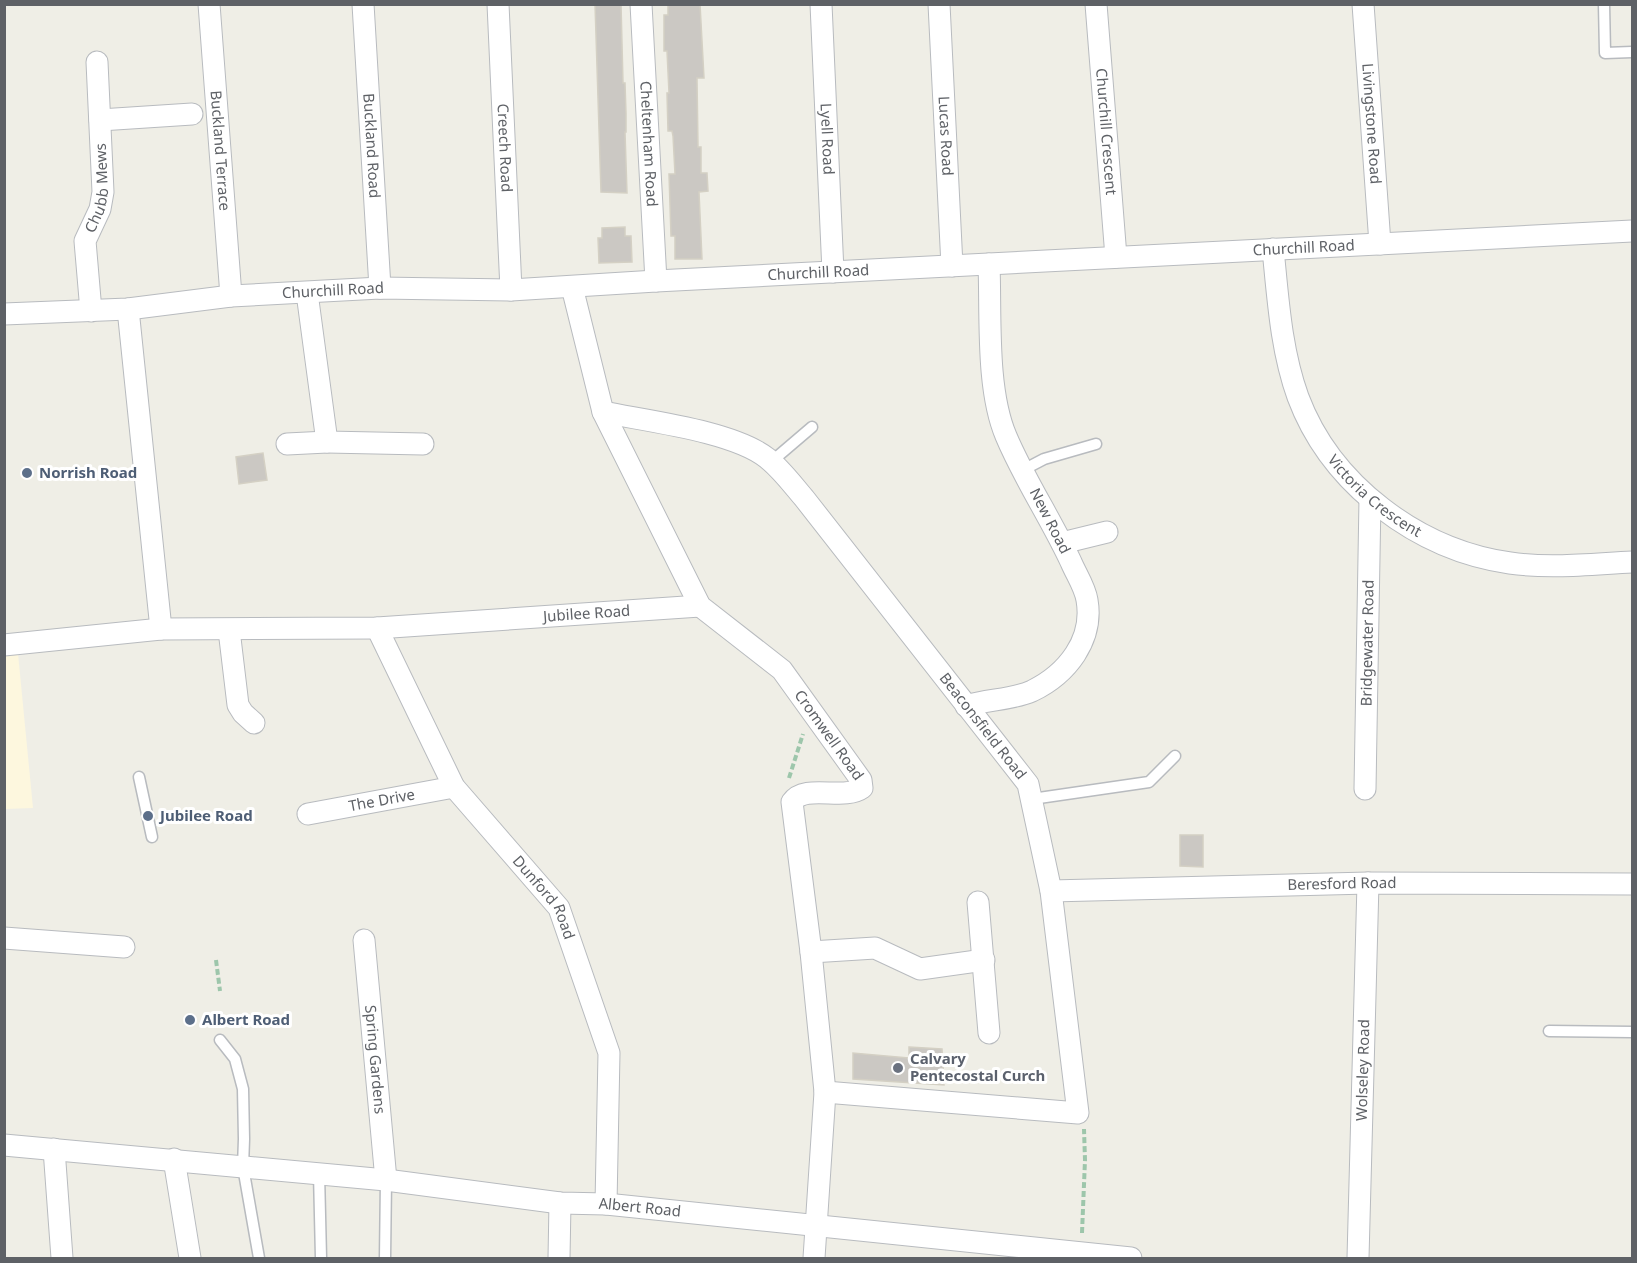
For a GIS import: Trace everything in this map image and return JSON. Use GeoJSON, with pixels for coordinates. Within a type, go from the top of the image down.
{"type":"FeatureCollection","features":[{"type":"Feature","properties":{"kind":"street","name":"Buckland Terrace"},"geometry":{"type":"LineString","coordinates":[[208,4],[231,296]]}},
{"type":"Feature","properties":{"kind":"street","name":"Buckland Road"},"geometry":{"type":"LineString","coordinates":[[363,4],[380,288]]}},
{"type":"Feature","properties":{"kind":"street","name":"Creech Road"},"geometry":{"type":"LineString","coordinates":[[498,4],[512,290]]}},
{"type":"Feature","properties":{"kind":"street","name":"Cheltenham Road"},"geometry":{"type":"LineString","coordinates":[[641,4],[656,281]]}},
{"type":"Feature","properties":{"kind":"street","name":"Lyell Road"},"geometry":{"type":"LineString","coordinates":[[822,4],[833,272]]}},
{"type":"Feature","properties":{"kind":"street","name":"Lucas Road"},"geometry":{"type":"LineString","coordinates":[[939,4],[952,266]]}},
{"type":"Feature","properties":{"kind":"street","name":"Churchill Crescent"},"geometry":{"type":"LineString","coordinates":[[1096,4],[1116,257]]}},
{"type":"Feature","properties":{"kind":"street","name":"Livingstone Road"},"geometry":{"type":"LineString","coordinates":[[1363,4],[1380,244]]}},
{"type":"Feature","properties":{"kind":"street","name":"Chubb Mews"},"geometry":{"type":"LineString","coordinates":[[91,311],[85,240],[100,209],[103,192],[97,62]]}},
{"type":"Feature","properties":{"kind":"street"},"geometry":{"type":"LineString","coordinates":[[100,120],[192,114]]}},
{"type":"Feature","properties":{"kind":"street","name":"Churchill Road"},"geometry":{"type":"LineString","coordinates":[[4,314],[128,309],[231,296],[380,288],[512,290],[1632,231]]}},
{"type":"Feature","properties":{"kind":"street","name":"Victoria Crescent"},"geometry":{"type":"LineString","coordinates":[[1273,249],[1284,344],[1298,397],[1308,420],[1326,448],[1352,481],[1371,499],[1413,530],[1486,559],[1512,564],[1547,565],[1632,562]]}},
{"type":"Feature","properties":{"kind":"street","name":"New Road"},"geometry":{"type":"LineString","coordinates":[[966,706],[983,700],[1012,697],[1031,692],[1055,677],[1078,652],[1088,617],[1087,597],[1062,543],[1006,436],[1000,416],[993,375],[989,264]]}},
{"type":"Feature","properties":{"kind":"street","name":"Cromwell Road"},"geometry":{"type":"LineString","coordinates":[[572,287],[603,412],[700,606],[782,670],[861,780],[862,788],[850,793],[814,793],[794,798]]}},
{"type":"Feature","properties":{"kind":"street"},"geometry":{"type":"LineString","coordinates":[[307,293],[327,442]]}},
{"type":"Feature","properties":{"kind":"street"},"geometry":{"type":"LineString","coordinates":[[128,309],[161,629]]}},
{"type":"Feature","properties":{"kind":"street","name":"Beaconsfield Road"},"geometry":{"type":"LineString","coordinates":[[603,412],[701,431],[749,447],[771,462],[804,498],[1028,784],[1051,891],[1078,1113]]}},
{"type":"Feature","properties":{"kind":"street"},"geometry":{"type":"LineString","coordinates":[[287,444],[327,442],[423,444]]}},
{"type":"Feature","properties":{"kind":"street","name":"Bridgewater Road"},"geometry":{"type":"LineString","coordinates":[[1365,789],[1371,499]]}},
{"type":"Feature","properties":{"kind":"street"},"geometry":{"type":"LineString","coordinates":[[1062,543],[1107,531]]}},
{"type":"Feature","properties":{"kind":"street","name":"Jubilee Road"},"geometry":{"type":"LineString","coordinates":[[4,645],[161,629],[377,628],[700,606]]}},
{"type":"Feature","properties":{"kind":"street","name":"Dunford Road"},"geometry":{"type":"LineString","coordinates":[[377,628],[454,787],[559,909],[609,1053],[606,1204]]}},
{"type":"Feature","properties":{"kind":"street"},"geometry":{"type":"LineString","coordinates":[[229,630],[238,705],[254,723]]}},
{"type":"Feature","properties":{"kind":"street","name":"The Drive"},"geometry":{"type":"LineString","coordinates":[[308,814],[454,787]]}},
{"type":"Feature","properties":{"kind":"street"},"geometry":{"type":"LineString","coordinates":[[794,798],[792,802],[811,952],[825,1092],[814,1258]]}},
{"type":"Feature","properties":{"kind":"street","name":"Beresford Road"},"geometry":{"type":"LineString","coordinates":[[1051,891],[1368,883],[1632,884]]}},
{"type":"Feature","properties":{"kind":"street","name":"Wolseley Road"},"geometry":{"type":"LineString","coordinates":[[1358,1258],[1368,883]]}},
{"type":"Feature","properties":{"kind":"street"},"geometry":{"type":"LineString","coordinates":[[978,902],[988,1034]]}},
{"type":"Feature","properties":{"kind":"street"},"geometry":{"type":"LineString","coordinates":[[4,938],[123,948]]}},
{"type":"Feature","properties":{"kind":"street","name":"Spring Gardens"},"geometry":{"type":"LineString","coordinates":[[364,940],[386,1180]]}},
{"type":"Feature","properties":{"kind":"street"},"geometry":{"type":"LineString","coordinates":[[811,952],[875,948],[920,969],[984,960]]}},
{"type":"Feature","properties":{"kind":"street"},"geometry":{"type":"LineString","coordinates":[[825,1092],[1078,1113]]}},
{"type":"Feature","properties":{"kind":"street","name":"Albert Road"},"geometry":{"type":"LineString","coordinates":[[4,1145],[386,1180],[560,1203],[606,1204],[1033,1254],[1081,1254],[1131,1258]]}},
{"type":"Feature","properties":{"kind":"street"},"geometry":{"type":"LineString","coordinates":[[54,1149],[62,1258]]}},
{"type":"Feature","properties":{"kind":"street"},"geometry":{"type":"LineString","coordinates":[[174,1160],[190,1258]]}},
{"type":"Feature","properties":{"kind":"street"},"geometry":{"type":"LineString","coordinates":[[559,1258],[560,1203]]}},
{"type":"Feature","properties":{"kind":"lane"},"geometry":{"type":"LineString","coordinates":[[1604,4],[1605,53],[1632,52]]}},
{"type":"Feature","properties":{"kind":"lane"},"geometry":{"type":"LineString","coordinates":[[771,462],[812,427]]}},
{"type":"Feature","properties":{"kind":"lane"},"geometry":{"type":"LineString","coordinates":[[1023,470],[1044,459],[1096,444]]}},
{"type":"Feature","properties":{"kind":"lane"},"geometry":{"type":"LineString","coordinates":[[1032,799],[1149,782],[1175,756]]}},
{"type":"Feature","properties":{"kind":"lane"},"geometry":{"type":"LineString","coordinates":[[139,777],[152,837]]}},
{"type":"Feature","properties":{"kind":"lane"},"geometry":{"type":"LineString","coordinates":[[1549,1030],[1632,1032]]}},
{"type":"Feature","properties":{"kind":"lane"},"geometry":{"type":"LineString","coordinates":[[220,1040],[235,1059],[243,1089],[243,1167],[259,1258]]}},
{"type":"Feature","properties":{"kind":"lane"},"geometry":{"type":"LineString","coordinates":[[319,1173],[321,1258]]}},
{"type":"Feature","properties":{"kind":"lane"},"geometry":{"type":"LineString","coordinates":[[385,1258],[386,1180]]}},
{"type":"Feature","properties":{"kind":"path"},"geometry":{"type":"LineString","coordinates":[[794,798],[788,785],[791,769],[812,712]]}},
{"type":"Feature","properties":{"kind":"path"},"geometry":{"type":"LineString","coordinates":[[216,960],[220,991]]}},
{"type":"Feature","properties":{"kind":"path"},"geometry":{"type":"LineString","coordinates":[[1078,1113],[1084,1120],[1085,1160],[1081,1254]]}},
{"type":"Feature","properties":{"kind":"shaded area"},"geometry":{"type":"Polygon","coordinates":[[[17,643],[33,808],[5,809],[5,645],[17,643]]]}},
{"type":"Feature","properties":{"kind":"building"},"geometry":{"type":"Polygon","coordinates":[[[595,4],[621,4],[627,193],[601,192],[595,4]]]}},
{"type":"Feature","properties":{"kind":"building"},"geometry":{"type":"Polygon","coordinates":[[[668,4],[700,4],[704,78],[697,78],[698,147],[701,147],[701,173],[707,173],[708,191],[699,192],[702,259],[675,259],[675,236],[671,236],[669,174],[675,174],[673,136],[672,131],[668,131],[667,51],[664,51],[664,15],[668,15],[668,4]]]}},
{"type":"Feature","properties":{"kind":"building"},"geometry":{"type":"Polygon","coordinates":[[[625,227],[625,236],[631,236],[632,262],[599,263],[598,238],[602,238],[602,228],[625,227]]]}},
{"type":"Feature","properties":{"kind":"building"},"geometry":{"type":"Polygon","coordinates":[[[263,453],[267,480],[239,484],[236,457],[263,453]]]}},
{"type":"Feature","properties":{"kind":"building"},"geometry":{"type":"Polygon","coordinates":[[[1180,835],[1203,835],[1203,867],[1180,866],[1180,835]]]}},
{"type":"Feature","properties":{"kind":"building","name":"Calvary Pentecostal Curch"},"geometry":{"type":"Polygon","coordinates":[[[909,1047],[942,1049],[944,1085],[853,1079],[853,1053],[909,1058],[909,1047]]]}},
{"type":"Feature","properties":{"kind":"place","name":"Norrish Road"},"geometry":{"type":"Point","coordinates":[27,473]}},
{"type":"Feature","properties":{"kind":"place","name":"Jubilee Road"},"geometry":{"type":"Point","coordinates":[148,816]}},
{"type":"Feature","properties":{"kind":"place","name":"Albert Road"},"geometry":{"type":"Point","coordinates":[190,1020]}},
{"type":"Feature","properties":{"kind":"place","name":"Calvary Pentecostal Curch"},"geometry":{"type":"Point","coordinates":[898,1068]}}]}
